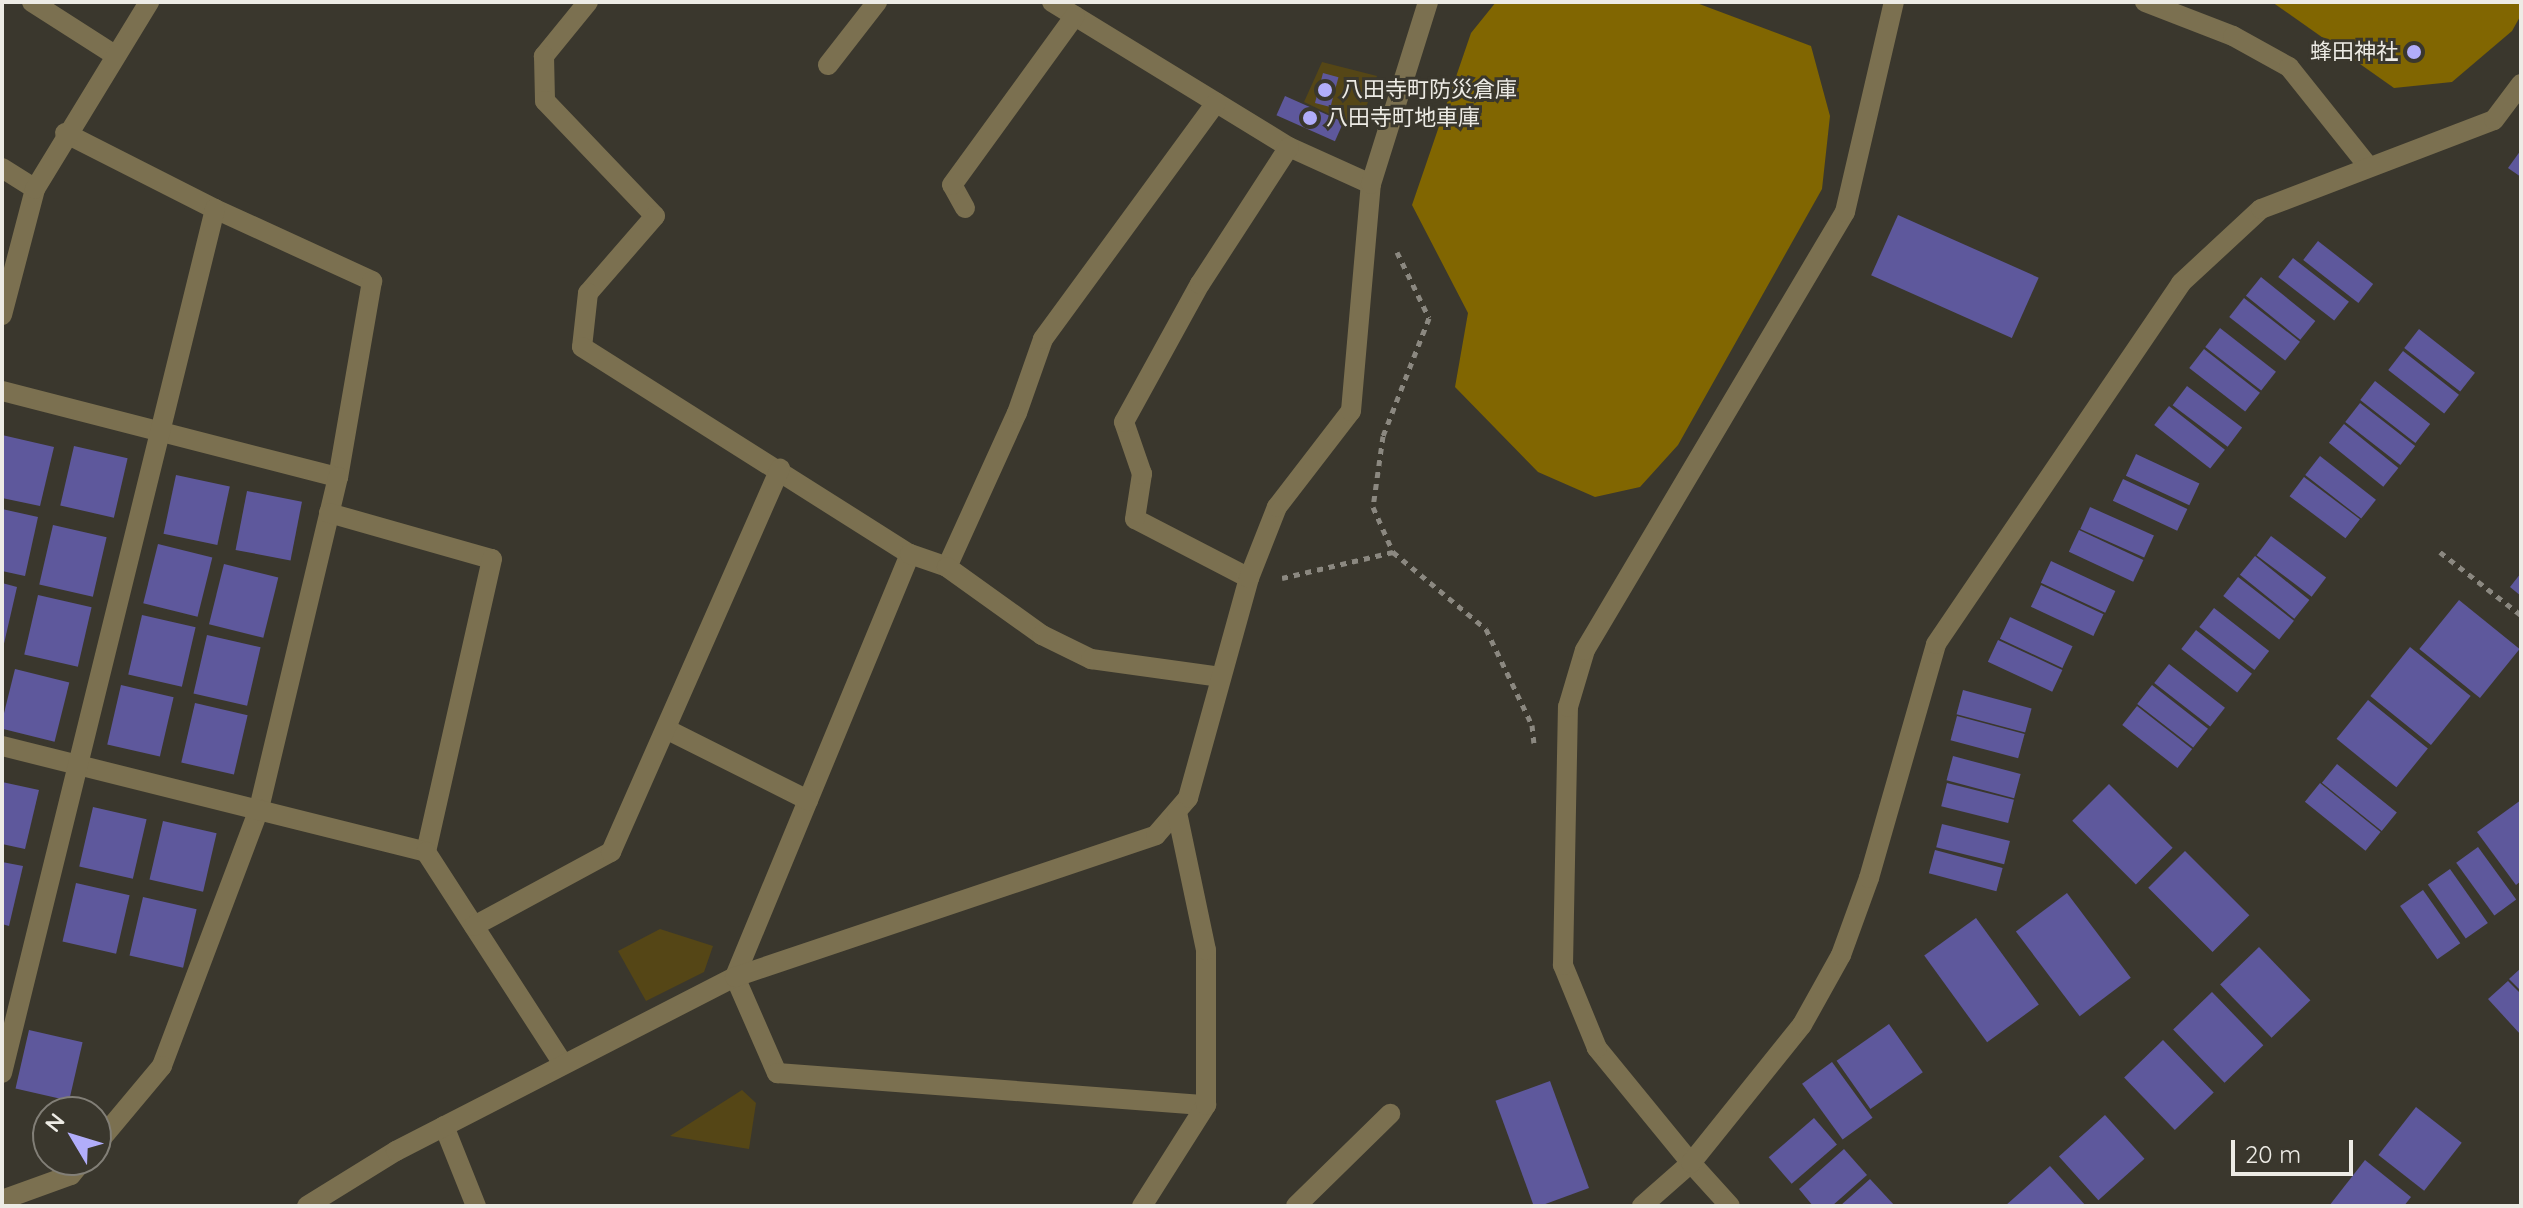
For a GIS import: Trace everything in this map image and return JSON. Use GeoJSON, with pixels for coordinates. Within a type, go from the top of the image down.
{"type":"FeatureCollection","features":[{"type":"Feature","properties":{"kind":"street"},"geometry":{"type":"LineString","coordinates":[[32,2],[115,55]]}},
{"type":"Feature","properties":{"kind":"street"},"geometry":{"type":"LineString","coordinates":[[2,315],[35,189],[65,133],[149,2]]}},
{"type":"Feature","properties":{"kind":"street"},"geometry":{"type":"LineString","coordinates":[[588,2],[544,56],[545,101],[655,216],[588,293],[582,347],[780,469],[910,554],[947,567],[1042,635],[1091,659],[1221,677]]}},
{"type":"Feature","properties":{"kind":"street"},"geometry":{"type":"LineString","coordinates":[[828,65],[877,2]]}},
{"type":"Feature","properties":{"kind":"street"},"geometry":{"type":"LineString","coordinates":[[1052,2],[1289,147],[1371,184]]}},
{"type":"Feature","properties":{"kind":"street"},"geometry":{"type":"LineString","coordinates":[[307,1206],[444,1126],[735,977],[1156,835],[1188,798],[1249,578],[1277,507],[1351,411],[1371,184],[1428,2]]}},
{"type":"Feature","properties":{"kind":"street"},"geometry":{"type":"LineString","coordinates":[[1730,1206],[1597,1048],[1563,965],[1568,707],[1585,650],[1845,212],[1894,2]]}},
{"type":"Feature","properties":{"kind":"street"},"geometry":{"type":"LineString","coordinates":[[2145,2],[2233,36],[2289,67],[2368,166]]}},
{"type":"Feature","properties":{"kind":"street"},"geometry":{"type":"LineString","coordinates":[[965,208],[952,185],[1075,16]]}},
{"type":"Feature","properties":{"kind":"street"},"geometry":{"type":"LineString","coordinates":[[1642,1206],[1691,1163],[1802,1025],[1841,955],[1869,878],[1936,644],[2181,283],[2261,209],[2494,120],[2521,84]]}},
{"type":"Feature","properties":{"kind":"street"},"geometry":{"type":"LineString","coordinates":[[947,567],[1017,413],[1043,339],[1216,103]]}},
{"type":"Feature","properties":{"kind":"street"},"geometry":{"type":"LineString","coordinates":[[65,133],[215,209],[372,281],[338,477],[259,809],[162,1066],[112,1126]]}},
{"type":"Feature","properties":{"kind":"street"},"geometry":{"type":"LineString","coordinates":[[1249,578],[1135,519],[1142,474],[1124,422],[1200,284],[1289,147]]}},
{"type":"Feature","properties":{"kind":"street"},"geometry":{"type":"LineString","coordinates":[[2,168],[35,189]]}},
{"type":"Feature","properties":{"kind":"street"},"geometry":{"type":"LineString","coordinates":[[2,1073],[80,765],[157,431],[215,209]]}},
{"type":"Feature","properties":{"kind":"street"},"geometry":{"type":"LineString","coordinates":[[2,391],[338,477]]}},
{"type":"Feature","properties":{"kind":"street"},"geometry":{"type":"LineString","coordinates":[[474,926],[611,852],[780,469]]}},
{"type":"Feature","properties":{"kind":"street"},"geometry":{"type":"LineString","coordinates":[[329,513],[492,559],[426,852]]}},
{"type":"Feature","properties":{"kind":"street"},"geometry":{"type":"LineString","coordinates":[[910,554],[735,977],[777,1073],[1206,1105]]}},
{"type":"Feature","properties":{"kind":"street"},"geometry":{"type":"LineString","coordinates":[[666,729],[808,800]]}},
{"type":"Feature","properties":{"kind":"street"},"geometry":{"type":"LineString","coordinates":[[2,746],[426,852],[563,1064]]}},
{"type":"Feature","properties":{"kind":"street"},"geometry":{"type":"LineString","coordinates":[[1142,1206],[1206,1105],[1206,950],[1177,812]]}},
{"type":"Feature","properties":{"kind":"street"},"geometry":{"type":"LineString","coordinates":[[1296,1206],[1390,1114]]}},
{"type":"Feature","properties":{"kind":"street"},"geometry":{"type":"LineString","coordinates":[[444,1126],[476,1206]]}},
{"type":"Feature","properties":{"kind":"street"},"geometry":{"type":"LineString","coordinates":[[2,1200],[68,1176]]}},
{"type":"Feature","properties":{"kind":"path"},"geometry":{"type":"LineString","coordinates":[[1369,212],[1400,255],[1429,318],[1383,436],[1373,507],[1393,552],[1486,629],[1532,725],[1535,755]]}},
{"type":"Feature","properties":{"kind":"path"},"geometry":{"type":"LineString","coordinates":[[1249,578],[1298,578],[1328,565],[1393,552]]}},
{"type":"Feature","properties":{"kind":"path"},"geometry":{"type":"LineString","coordinates":[[2440,552],[2521,615]]}},
{"type":"Feature","properties":{"kind":"shaded area"},"geometry":{"type":"Polygon","coordinates":[[[1496,2],[1694,2],[1811,46],[1830,116],[1822,189],[1678,445],[1640,487],[1595,497],[1538,472],[1455,387],[1468,313],[1412,205],[1471,33],[1496,2]]]}},
{"type":"Feature","properties":{"kind":"shaded area","name":"蜂田神社"},"geometry":{"type":"Polygon","coordinates":[[[2272,2],[2521,2],[2521,15],[2512,31],[2452,82],[2394,88],[2272,2]]]}},
{"type":"Feature","properties":{"kind":"shaded area"},"geometry":{"type":"Polygon","coordinates":[[[1322,62],[1377,76],[1359,128],[1304,102],[1322,62]]]}},
{"type":"Feature","properties":{"kind":"shaded area"},"geometry":{"type":"Polygon","coordinates":[[[660,929],[713,946],[704,972],[646,1001],[618,951],[660,929]]]}},
{"type":"Feature","properties":{"kind":"shaded area"},"geometry":{"type":"Polygon","coordinates":[[[742,1090],[756,1103],[749,1149],[670,1136],[742,1090]]]}},
{"type":"Feature","properties":{"kind":"building","name":"八田寺町防災倉庫"},"geometry":{"type":"Polygon","coordinates":[[[1323,73],[1338,77],[1330,107],[1315,103],[1323,73]]]}},
{"type":"Feature","properties":{"kind":"building","name":"八田寺町地車庫"},"geometry":{"type":"Polygon","coordinates":[[[1285,96],[1343,122],[1335,141],[1276,115],[1285,96]]]}},
{"type":"Feature","properties":{"kind":"building"},"geometry":{"type":"Polygon","coordinates":[[[2521,150],[2521,177],[2508,168],[2521,150]]]}},
{"type":"Feature","properties":{"kind":"building"},"geometry":{"type":"Polygon","coordinates":[[[1898,215],[2039,278],[2012,338],[1871,275],[1898,215]]]}},
{"type":"Feature","properties":{"kind":"building"},"geometry":{"type":"Polygon","coordinates":[[[2318,241],[2373,284],[2358,303],[2303,260],[2318,241]]]}},
{"type":"Feature","properties":{"kind":"building"},"geometry":{"type":"Polygon","coordinates":[[[2293,258],[2349,302],[2334,321],[2278,277],[2293,258]]]}},
{"type":"Feature","properties":{"kind":"building"},"geometry":{"type":"Polygon","coordinates":[[[2261,277],[2315,321],[2300,340],[2246,296],[2261,277]]]}},
{"type":"Feature","properties":{"kind":"building"},"geometry":{"type":"Polygon","coordinates":[[[2244,298],[2300,342],[2285,361],[2229,317],[2244,298]]]}},
{"type":"Feature","properties":{"kind":"building"},"geometry":{"type":"Polygon","coordinates":[[[2220,328],[2276,372],[2261,391],[2205,347],[2220,328]]]}},
{"type":"Feature","properties":{"kind":"building"},"geometry":{"type":"Polygon","coordinates":[[[2419,329],[2475,373],[2460,392],[2404,348],[2419,329]]]}},
{"type":"Feature","properties":{"kind":"building"},"geometry":{"type":"Polygon","coordinates":[[[2204,349],[2260,393],[2245,412],[2189,368],[2204,349]]]}},
{"type":"Feature","properties":{"kind":"building"},"geometry":{"type":"Polygon","coordinates":[[[2403,351],[2459,395],[2444,414],[2388,370],[2403,351]]]}},
{"type":"Feature","properties":{"kind":"building"},"geometry":{"type":"Polygon","coordinates":[[[2375,381],[2430,424],[2415,443],[2360,400],[2375,381]]]}},
{"type":"Feature","properties":{"kind":"building"},"geometry":{"type":"Polygon","coordinates":[[[2187,386],[2242,428],[2228,447],[2173,405],[2187,386]]]}},
{"type":"Feature","properties":{"kind":"building"},"geometry":{"type":"Polygon","coordinates":[[[2360,403],[2415,446],[2400,465],[2345,422],[2360,403]]]}},
{"type":"Feature","properties":{"kind":"building"},"geometry":{"type":"Polygon","coordinates":[[[2169,406],[2225,450],[2210,469],[2154,425],[2169,406]]]}},
{"type":"Feature","properties":{"kind":"building"},"geometry":{"type":"Polygon","coordinates":[[[2344,424],[2398,468],[2383,487],[2329,443],[2344,424]]]}},
{"type":"Feature","properties":{"kind":"building"},"geometry":{"type":"Polygon","coordinates":[[[2,435],[54,447],[40,506],[2,498],[2,435]]]}},
{"type":"Feature","properties":{"kind":"building"},"geometry":{"type":"Polygon","coordinates":[[[74,446],[128,458],[114,518],[60,505],[74,446]]]}},
{"type":"Feature","properties":{"kind":"building"},"geometry":{"type":"Polygon","coordinates":[[[2136,454],[2199,484],[2189,505],[2126,476],[2136,454]]]}},
{"type":"Feature","properties":{"kind":"building"},"geometry":{"type":"Polygon","coordinates":[[[2320,456],[2376,500],[2361,519],[2305,475],[2320,456]]]}},
{"type":"Feature","properties":{"kind":"building"},"geometry":{"type":"Polygon","coordinates":[[[176,475],[230,486],[217,545],[164,534],[176,475]]]}},
{"type":"Feature","properties":{"kind":"building"},"geometry":{"type":"Polygon","coordinates":[[[2304,477],[2360,519],[2345,538],[2290,496],[2304,477]]]}},
{"type":"Feature","properties":{"kind":"building"},"geometry":{"type":"Polygon","coordinates":[[[2123,479],[2187,509],[2177,531],[2113,501],[2123,479]]]}},
{"type":"Feature","properties":{"kind":"building"},"geometry":{"type":"Polygon","coordinates":[[[247,491],[302,502],[291,561],[236,550],[247,491]]]}},
{"type":"Feature","properties":{"kind":"building"},"geometry":{"type":"Polygon","coordinates":[[[2090,507],[2154,535],[2144,557],[2080,529],[2090,507]]]}},
{"type":"Feature","properties":{"kind":"building"},"geometry":{"type":"Polygon","coordinates":[[[2,509],[38,517],[25,576],[2,571],[2,509]]]}},
{"type":"Feature","properties":{"kind":"building"},"geometry":{"type":"Polygon","coordinates":[[[53,525],[107,537],[93,597],[39,584],[53,525]]]}},
{"type":"Feature","properties":{"kind":"building"},"geometry":{"type":"Polygon","coordinates":[[[2079,530],[2143,560],[2133,582],[2069,552],[2079,530]]]}},
{"type":"Feature","properties":{"kind":"building"},"geometry":{"type":"Polygon","coordinates":[[[2271,536],[2326,578],[2312,597],[2257,555],[2271,536]]]}},
{"type":"Feature","properties":{"kind":"building"},"geometry":{"type":"Polygon","coordinates":[[[158,544],[212,558],[198,617],[143,603],[158,544]]]}},
{"type":"Feature","properties":{"kind":"building"},"geometry":{"type":"Polygon","coordinates":[[[2255,556],[2309,600],[2294,619],[2240,575],[2255,556]]]}},
{"type":"Feature","properties":{"kind":"building"},"geometry":{"type":"Polygon","coordinates":[[[2051,561],[2115,591],[2105,613],[2041,583],[2051,561]]]}},
{"type":"Feature","properties":{"kind":"building"},"geometry":{"type":"Polygon","coordinates":[[[224,564],[278,578],[263,638],[209,624],[224,564]]]}},
{"type":"Feature","properties":{"kind":"building"},"geometry":{"type":"Polygon","coordinates":[[[2521,573],[2521,596],[2510,587],[2521,573]]]}},
{"type":"Feature","properties":{"kind":"building"},"geometry":{"type":"Polygon","coordinates":[[[2238,577],[2294,621],[2279,640],[2223,596],[2238,577]]]}},
{"type":"Feature","properties":{"kind":"building"},"geometry":{"type":"Polygon","coordinates":[[[2,583],[17,587],[3,648],[2,648],[2,583]]]}},
{"type":"Feature","properties":{"kind":"building"},"geometry":{"type":"Polygon","coordinates":[[[2041,585],[2104,614],[2093,636],[2031,607],[2041,585]]]}},
{"type":"Feature","properties":{"kind":"building"},"geometry":{"type":"Polygon","coordinates":[[[38,595],[92,607],[78,667],[24,654],[38,595]]]}},
{"type":"Feature","properties":{"kind":"building"},"geometry":{"type":"Polygon","coordinates":[[[2459,600],[2520,649],[2480,698],[2419,649],[2459,600]]]}},
{"type":"Feature","properties":{"kind":"building"},"geometry":{"type":"Polygon","coordinates":[[[2214,608],[2269,651],[2254,670],[2199,627],[2214,608]]]}},
{"type":"Feature","properties":{"kind":"building"},"geometry":{"type":"Polygon","coordinates":[[[142,615],[196,627],[182,687],[128,674],[142,615]]]}},
{"type":"Feature","properties":{"kind":"building"},"geometry":{"type":"Polygon","coordinates":[[[2010,617],[2073,646],[2062,668],[2000,639],[2010,617]]]}},
{"type":"Feature","properties":{"kind":"building"},"geometry":{"type":"Polygon","coordinates":[[[2196,630],[2252,674],[2237,693],[2181,649],[2196,630]]]}},
{"type":"Feature","properties":{"kind":"building"},"geometry":{"type":"Polygon","coordinates":[[[207,635],[261,647],[247,706],[194,693],[207,635]]]}},
{"type":"Feature","properties":{"kind":"building"},"geometry":{"type":"Polygon","coordinates":[[[1998,640],[2062,670],[2052,692],[1988,662],[1998,640]]]}},
{"type":"Feature","properties":{"kind":"building"},"geometry":{"type":"Polygon","coordinates":[[[2410,647],[2471,696],[2431,745],[2370,696],[2410,647]]]}},
{"type":"Feature","properties":{"kind":"building"},"geometry":{"type":"Polygon","coordinates":[[[2169,664],[2225,708],[2210,727],[2154,683],[2169,664]]]}},
{"type":"Feature","properties":{"kind":"building"},"geometry":{"type":"Polygon","coordinates":[[[15,669],[69,683],[55,742],[2,729],[15,669]]]}},
{"type":"Feature","properties":{"kind":"building"},"geometry":{"type":"Polygon","coordinates":[[[121,685],[174,697],[160,757],[107,744],[121,685]]]}},
{"type":"Feature","properties":{"kind":"building"},"geometry":{"type":"Polygon","coordinates":[[[2152,685],[2208,729],[2193,748],[2137,704],[2152,685]]]}},
{"type":"Feature","properties":{"kind":"building"},"geometry":{"type":"Polygon","coordinates":[[[1963,690],[2032,708],[2025,733],[1957,714],[1963,690]]]}},
{"type":"Feature","properties":{"kind":"building"},"geometry":{"type":"Polygon","coordinates":[[[2368,700],[2428,748],[2396,787],[2337,739],[2368,700]]]}},
{"type":"Feature","properties":{"kind":"building"},"geometry":{"type":"Polygon","coordinates":[[[195,703],[248,715],[234,775],[181,762],[195,703]]]}},
{"type":"Feature","properties":{"kind":"building"},"geometry":{"type":"Polygon","coordinates":[[[2137,706],[2192,749],[2177,768],[2122,725],[2137,706]]]}},
{"type":"Feature","properties":{"kind":"building"},"geometry":{"type":"Polygon","coordinates":[[[1957,716],[2025,734],[2018,758],[1951,740],[1957,716]]]}},
{"type":"Feature","properties":{"kind":"building"},"geometry":{"type":"Polygon","coordinates":[[[1953,756],[2021,774],[2014,798],[1947,780],[1953,756]]]}},
{"type":"Feature","properties":{"kind":"building"},"geometry":{"type":"Polygon","coordinates":[[[2337,764],[2397,812],[2382,831],[2322,783],[2337,764]]]}},
{"type":"Feature","properties":{"kind":"building"},"geometry":{"type":"Polygon","coordinates":[[[2,782],[39,790],[25,849],[2,844],[2,782]]]}},
{"type":"Feature","properties":{"kind":"building"},"geometry":{"type":"Polygon","coordinates":[[[1947,783],[2014,800],[2008,823],[1941,806],[1947,783]]]}},
{"type":"Feature","properties":{"kind":"building"},"geometry":{"type":"Polygon","coordinates":[[[2320,783],[2381,832],[2366,851],[2305,802],[2320,783]]]}},
{"type":"Feature","properties":{"kind":"building"},"geometry":{"type":"Polygon","coordinates":[[[2109,784],[2173,848],[2136,884],[2072,821],[2109,784]]]}},
{"type":"Feature","properties":{"kind":"building"},"geometry":{"type":"Polygon","coordinates":[[[2521,800],[2521,881],[2516,885],[2477,832],[2521,800]]]}},
{"type":"Feature","properties":{"kind":"building"},"geometry":{"type":"Polygon","coordinates":[[[93,807],[147,819],[133,879],[79,866],[93,807]]]}},
{"type":"Feature","properties":{"kind":"building"},"geometry":{"type":"Polygon","coordinates":[[[163,821],[217,833],[203,892],[150,879],[163,821]]]}},
{"type":"Feature","properties":{"kind":"building"},"geometry":{"type":"Polygon","coordinates":[[[1942,824],[2010,841],[2004,864],[1936,847],[1942,824]]]}},
{"type":"Feature","properties":{"kind":"building"},"geometry":{"type":"Polygon","coordinates":[[[2478,847],[2516,900],[2494,915],[2456,863],[2478,847]]]}},
{"type":"Feature","properties":{"kind":"building"},"geometry":{"type":"Polygon","coordinates":[[[1935,850],[2003,868],[1996,891],[1929,873],[1935,850]]]}},
{"type":"Feature","properties":{"kind":"building"},"geometry":{"type":"Polygon","coordinates":[[[2185,851],[2249,915],[2213,952],[2148,888],[2185,851]]]}},
{"type":"Feature","properties":{"kind":"building"},"geometry":{"type":"Polygon","coordinates":[[[2,862],[23,866],[9,926],[2,924],[2,862]]]}},
{"type":"Feature","properties":{"kind":"building"},"geometry":{"type":"Polygon","coordinates":[[[2450,869],[2488,923],[2466,939],[2428,884],[2450,869]]]}},
{"type":"Feature","properties":{"kind":"building"},"geometry":{"type":"Polygon","coordinates":[[[76,883],[130,895],[116,954],[63,941],[76,883]]]}},
{"type":"Feature","properties":{"kind":"building"},"geometry":{"type":"Polygon","coordinates":[[[2423,890],[2460,943],[2437,959],[2400,906],[2423,890]]]}},
{"type":"Feature","properties":{"kind":"building"},"geometry":{"type":"Polygon","coordinates":[[[2067,893],[2131,978],[2080,1016],[2016,932],[2067,893]]]}},
{"type":"Feature","properties":{"kind":"building"},"geometry":{"type":"Polygon","coordinates":[[[143,897],[197,909],[183,968],[130,955],[143,897]]]}},
{"type":"Feature","properties":{"kind":"building"},"geometry":{"type":"Polygon","coordinates":[[[1976,918],[2039,1005],[1987,1042],[1924,956],[1976,918]]]}},
{"type":"Feature","properties":{"kind":"building"},"geometry":{"type":"Polygon","coordinates":[[[2259,947],[2310,1000],[2272,1038],[2220,985],[2259,947]]]}},
{"type":"Feature","properties":{"kind":"building"},"geometry":{"type":"Polygon","coordinates":[[[2521,968],[2521,991],[2509,979],[2521,968]]]}},
{"type":"Feature","properties":{"kind":"building"},"geometry":{"type":"Polygon","coordinates":[[[2508,981],[2521,994],[2521,1035],[2488,999],[2508,981]]]}},
{"type":"Feature","properties":{"kind":"building"},"geometry":{"type":"Polygon","coordinates":[[[2212,992],[2263,1045],[2225,1083],[2173,1030],[2212,992]]]}},
{"type":"Feature","properties":{"kind":"building"},"geometry":{"type":"Polygon","coordinates":[[[1889,1024],[1923,1072],[1870,1109],[1837,1061],[1889,1024]]]}},
{"type":"Feature","properties":{"kind":"building"},"geometry":{"type":"Polygon","coordinates":[[[29,1030],[83,1042],[70,1096],[48,1096],[16,1088],[29,1030]]]}},
{"type":"Feature","properties":{"kind":"building"},"geometry":{"type":"Polygon","coordinates":[[[2163,1040],[2214,1093],[2175,1130],[2124,1078],[2163,1040]]]}},
{"type":"Feature","properties":{"kind":"building"},"geometry":{"type":"Polygon","coordinates":[[[1832,1062],[1873,1118],[1843,1140],[1802,1084],[1832,1062]]]}},
{"type":"Feature","properties":{"kind":"building"},"geometry":{"type":"Polygon","coordinates":[[[1550,1081],[1589,1188],[1534,1206],[1495,1101],[1550,1081]]]}},
{"type":"Feature","properties":{"kind":"building"},"geometry":{"type":"Polygon","coordinates":[[[2416,1107],[2462,1143],[2424,1191],[2378,1155],[2416,1107]]]}},
{"type":"Feature","properties":{"kind":"building"},"geometry":{"type":"Polygon","coordinates":[[[2105,1115],[2144,1159],[2098,1200],[2059,1156],[2105,1115]]]}},
{"type":"Feature","properties":{"kind":"building"},"geometry":{"type":"Polygon","coordinates":[[[1814,1118],[1837,1144],[1792,1184],[1769,1157],[1814,1118]]]}},
{"type":"Feature","properties":{"kind":"building"},"geometry":{"type":"Polygon","coordinates":[[[1844,1149],[1867,1175],[1832,1206],[1813,1206],[1799,1189],[1844,1149]]]}},
{"type":"Feature","properties":{"kind":"building"},"geometry":{"type":"Polygon","coordinates":[[[2365,1160],[2411,1197],[2404,1206],[2329,1206],[2365,1160]]]}},
{"type":"Feature","properties":{"kind":"building"},"geometry":{"type":"Polygon","coordinates":[[[2050,1166],[2086,1206],[2005,1206],[2050,1166]]]}},
{"type":"Feature","properties":{"kind":"building"},"geometry":{"type":"Polygon","coordinates":[[[1870,1179],[1895,1206],[1840,1206],[1870,1179]]]}},
{"type":"Feature","properties":{"kind":"place","name":"蜂田神社"},"geometry":{"type":"Point","coordinates":[2414,52]}},
{"type":"Feature","properties":{"kind":"place","name":"八田寺町防災倉庫"},"geometry":{"type":"Point","coordinates":[1325,90]}},
{"type":"Feature","properties":{"kind":"place","name":"八田寺町地車庫"},"geometry":{"type":"Point","coordinates":[1310,118]}}]}
